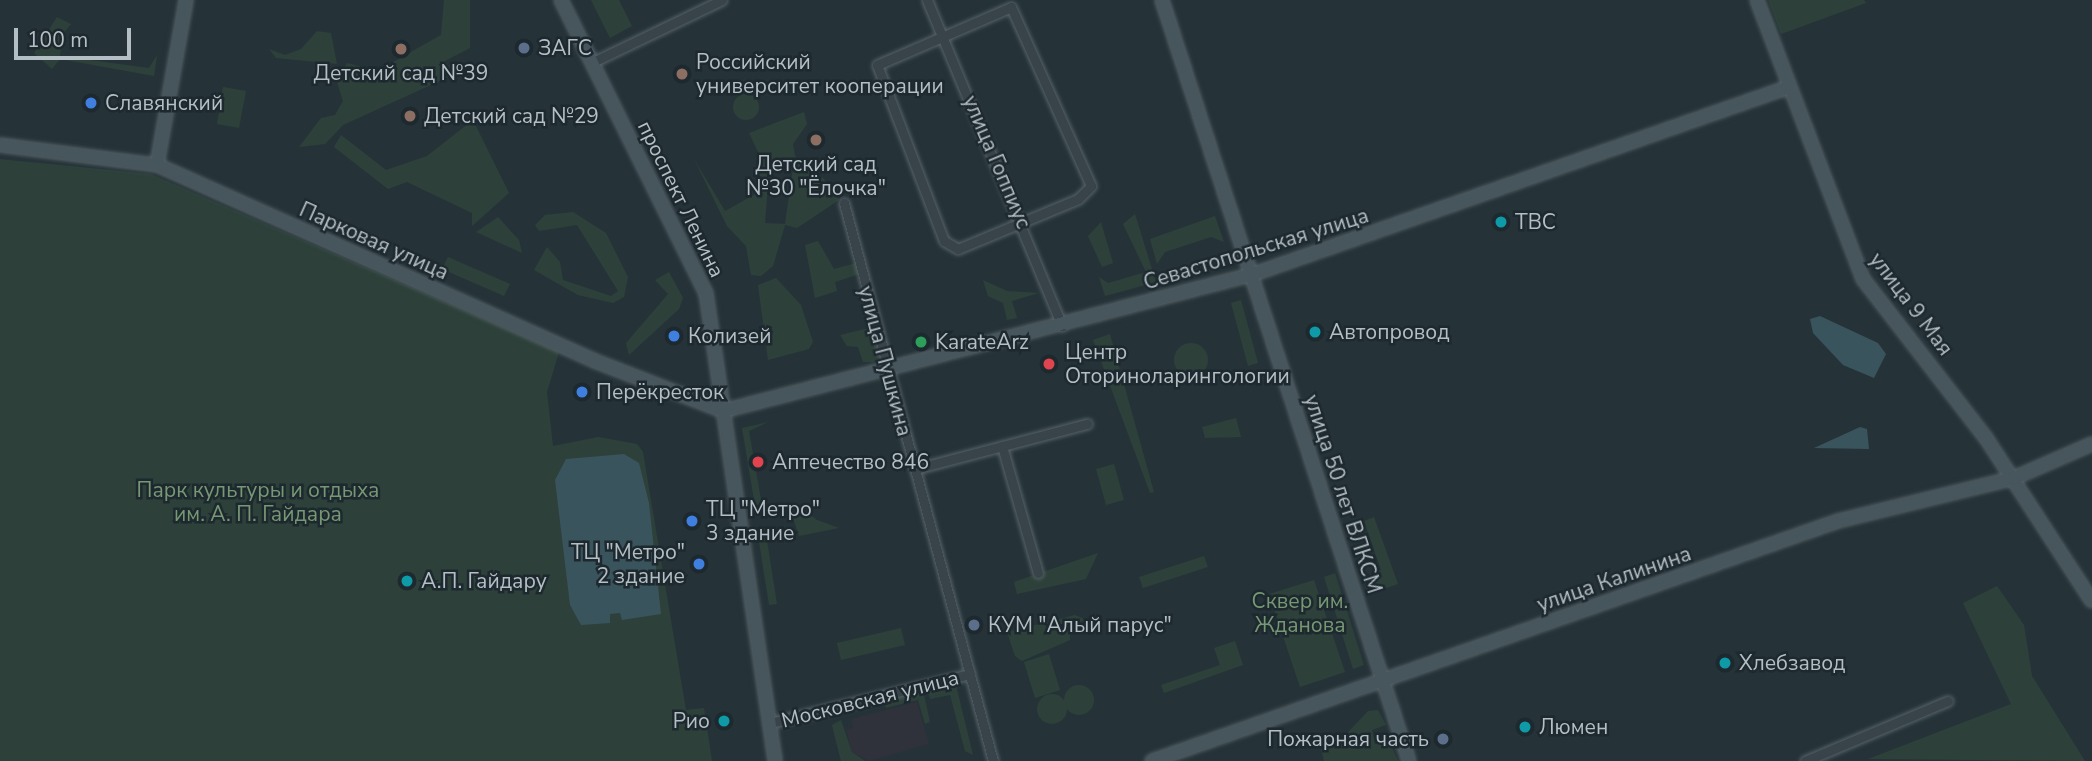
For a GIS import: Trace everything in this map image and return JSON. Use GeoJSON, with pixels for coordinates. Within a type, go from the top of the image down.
{"type":"FeatureCollection","features":[{"type":"Feature","properties":{"kind":"street"},"geometry":{"type":"LineString","coordinates":[[157,165],[186,0]]}},
{"type":"Feature","properties":{"kind":"street","name":"проспект Ленина"},"geometry":{"type":"LineString","coordinates":[[561,0],[706,293],[775,761]]}},
{"type":"Feature","properties":{"kind":"street"},"geometry":{"type":"LineString","coordinates":[[593,62],[722,0]]}},
{"type":"Feature","properties":{"kind":"street","name":"улица Гоппиус"},"geometry":{"type":"LineString","coordinates":[[927,0],[1024,223],[1062,326]]}},
{"type":"Feature","properties":{"kind":"street","name":"улица 50 лет ВЛКСМ"},"geometry":{"type":"LineString","coordinates":[[1162,0],[1254,274],[1409,761]]}},
{"type":"Feature","properties":{"kind":"street","name":"улица 9 Мая"},"geometry":{"type":"LineString","coordinates":[[1757,0],[1863,279],[2014,478],[2092,601]]}},
{"type":"Feature","properties":{"kind":"street"},"geometry":{"type":"LineString","coordinates":[[1012,7],[1091,186],[1078,199],[958,249],[949,246],[915,175],[876,72],[883,60],[943,35],[1012,7]]}},
{"type":"Feature","properties":{"kind":"street","name":"Севастопольская улица"},"geometry":{"type":"LineString","coordinates":[[723,411],[887,372],[1254,274],[1789,87]]}},
{"type":"Feature","properties":{"kind":"street","name":"Парковая улица"},"geometry":{"type":"LineString","coordinates":[[0,145],[157,165],[595,361],[723,411]]}},
{"type":"Feature","properties":{"kind":"street","name":"улица Пушкина"},"geometry":{"type":"LineString","coordinates":[[844,203],[993,761]]}},
{"type":"Feature","properties":{"kind":"street"},"geometry":{"type":"LineString","coordinates":[[915,469],[1087,424]]}},
{"type":"Feature","properties":{"kind":"street","name":"улица Калинина"},"geometry":{"type":"LineString","coordinates":[[1152,761],[1838,521],[2014,478],[2092,444]]}},
{"type":"Feature","properties":{"kind":"street"},"geometry":{"type":"LineString","coordinates":[[1002,446],[1038,573]]}},
{"type":"Feature","properties":{"kind":"street","name":"Московская улица"},"geometry":{"type":"LineString","coordinates":[[770,723],[970,674]]}},
{"type":"Feature","properties":{"kind":"street"},"geometry":{"type":"LineString","coordinates":[[1805,761],[1948,701]]}},
{"type":"Feature","properties":{"kind":"shaded area"},"geometry":{"type":"Polygon","coordinates":[[[917,702],[929,744],[869,761],[852,752],[846,730],[853,727],[851,719],[917,702]]]}},
{"type":"Feature","properties":{"kind":"green space"},"geometry":{"type":"Polygon","coordinates":[[[444,0],[470,0],[470,48],[445,61],[455,74],[343,125],[325,144],[299,147],[321,118],[335,115],[343,101],[337,82],[347,63],[377,71],[441,35],[444,0]]]}},
{"type":"Feature","properties":{"kind":"green space"},"geometry":{"type":"Polygon","coordinates":[[[591,0],[619,0],[632,26],[610,38],[591,0]]]}},
{"type":"Feature","properties":{"kind":"green space"},"geometry":{"type":"Polygon","coordinates":[[[1768,0],[1864,0],[1866,3],[1781,34],[1768,0]]]}},
{"type":"Feature","properties":{"kind":"green space"},"geometry":{"type":"Polygon","coordinates":[[[57,17],[71,24],[62,35],[60,56],[149,68],[157,55],[154,76],[60,59],[52,69],[34,53],[57,17]]]}},
{"type":"Feature","properties":{"kind":"green space"},"geometry":{"type":"Polygon","coordinates":[[[317,31],[331,33],[337,64],[276,58],[269,49],[285,55],[301,49],[317,31]]]}},
{"type":"Feature","properties":{"kind":"green space"},"geometry":{"type":"Polygon","coordinates":[[[223,87],[246,91],[239,128],[217,124],[223,87]]]}},
{"type":"Feature","properties":{"kind":"green space"},"geometry":{"type":"Polygon","coordinates":[[[746,94],[755,98],[759,107],[755,116],[746,120],[737,116],[733,107],[737,98],[746,94]]]}},
{"type":"Feature","properties":{"kind":"green space"},"geometry":{"type":"Polygon","coordinates":[[[804,112],[807,124],[793,144],[796,161],[824,179],[839,200],[797,228],[785,225],[773,266],[761,276],[751,275],[746,246],[727,226],[694,159],[725,211],[754,195],[759,154],[749,133],[804,112]],[[770,159],[765,223],[785,224],[793,168],[770,159]]]}},
{"type":"Feature","properties":{"kind":"green space"},"geometry":{"type":"Polygon","coordinates":[[[473,120],[509,193],[472,226],[472,213],[407,182],[388,189],[334,147],[341,135],[386,170],[427,156],[473,120]]]}},
{"type":"Feature","properties":{"kind":"green space","name":"Парк культуры и отдыха им. А. П. Гайдара"},"geometry":{"type":"Polygon","coordinates":[[[0,159],[151,174],[559,352],[547,392],[553,446],[598,437],[637,444],[643,452],[686,710],[704,708],[712,761],[0,761],[0,159]]]}},
{"type":"Feature","properties":{"kind":"green space"},"geometry":{"type":"Polygon","coordinates":[[[573,212],[606,233],[628,277],[624,297],[613,303],[578,295],[534,270],[547,247],[560,262],[563,280],[611,296],[618,291],[577,225],[539,231],[535,225],[545,215],[573,212]]]}},
{"type":"Feature","properties":{"kind":"green space"},"geometry":{"type":"Polygon","coordinates":[[[1135,214],[1156,282],[1105,296],[1099,277],[1108,283],[1146,272],[1123,224],[1135,214]]]}},
{"type":"Feature","properties":{"kind":"green space"},"geometry":{"type":"Polygon","coordinates":[[[1215,216],[1224,242],[1211,237],[1165,252],[1157,264],[1150,239],[1215,216]]]}},
{"type":"Feature","properties":{"kind":"green space"},"geometry":{"type":"Polygon","coordinates":[[[498,217],[519,240],[522,253],[476,232],[498,217]]]}},
{"type":"Feature","properties":{"kind":"green space"},"geometry":{"type":"Polygon","coordinates":[[[1101,222],[1113,263],[1102,267],[1088,236],[1101,222]]]}},
{"type":"Feature","properties":{"kind":"green space"},"geometry":{"type":"Polygon","coordinates":[[[818,241],[834,269],[856,263],[859,274],[835,282],[837,291],[815,298],[805,245],[818,241]]]}},
{"type":"Feature","properties":{"kind":"green space"},"geometry":{"type":"Polygon","coordinates":[[[448,257],[510,284],[504,296],[442,269],[448,257]]]}},
{"type":"Feature","properties":{"kind":"green space"},"geometry":{"type":"Polygon","coordinates":[[[669,272],[683,298],[679,309],[629,355],[626,343],[668,294],[655,280],[669,272]]]}},
{"type":"Feature","properties":{"kind":"green space"},"geometry":{"type":"Polygon","coordinates":[[[776,278],[801,305],[813,342],[809,349],[768,360],[758,285],[776,278]]]}},
{"type":"Feature","properties":{"kind":"green space"},"geometry":{"type":"Polygon","coordinates":[[[983,280],[1007,291],[1039,293],[1012,301],[1017,318],[1007,320],[1003,303],[988,296],[983,280]]]}},
{"type":"Feature","properties":{"kind":"green space"},"geometry":{"type":"Polygon","coordinates":[[[1241,300],[1258,363],[1248,366],[1231,303],[1241,300]]]}},
{"type":"Feature","properties":{"kind":"green space"},"geometry":{"type":"Polygon","coordinates":[[[865,329],[873,331],[880,357],[873,362],[863,362],[858,347],[847,346],[840,335],[865,329]]]}},
{"type":"Feature","properties":{"kind":"green space"},"geometry":{"type":"Polygon","coordinates":[[[1110,334],[1154,492],[1150,493],[1093,340],[1110,334]]]}},
{"type":"Feature","properties":{"kind":"green space"},"geometry":{"type":"Polygon","coordinates":[[[1191,343],[1203,348],[1208,360],[1203,372],[1191,377],[1179,372],[1174,360],[1179,348],[1191,343]]]}},
{"type":"Feature","properties":{"kind":"green space"},"geometry":{"type":"Polygon","coordinates":[[[1236,418],[1241,437],[1205,438],[1202,427],[1236,418]]]}},
{"type":"Feature","properties":{"kind":"green space"},"geometry":{"type":"Polygon","coordinates":[[[768,422],[749,431],[763,511],[756,512],[742,428],[768,422]]]}},
{"type":"Feature","properties":{"kind":"green space"},"geometry":{"type":"Polygon","coordinates":[[[1114,464],[1124,500],[1106,505],[1096,469],[1114,464]]]}},
{"type":"Feature","properties":{"kind":"green space"},"geometry":{"type":"Polygon","coordinates":[[[806,512],[817,520],[839,528],[799,536],[792,515],[806,512]]]}},
{"type":"Feature","properties":{"kind":"green space"},"geometry":{"type":"Polygon","coordinates":[[[1374,517],[1398,584],[1368,594],[1362,577],[1381,570],[1364,521],[1374,517]]]}},
{"type":"Feature","properties":{"kind":"green space"},"geometry":{"type":"Polygon","coordinates":[[[765,528],[777,604],[769,605],[757,529],[765,528]]]}},
{"type":"Feature","properties":{"kind":"green space"},"geometry":{"type":"Polygon","coordinates":[[[1098,553],[1086,579],[1017,594],[1014,582],[1098,553]]]}},
{"type":"Feature","properties":{"kind":"green space"},"geometry":{"type":"Polygon","coordinates":[[[1204,556],[1208,567],[1143,588],[1139,577],[1204,556]]]}},
{"type":"Feature","properties":{"kind":"green space"},"geometry":{"type":"Polygon","coordinates":[[[1335,573],[1364,665],[1353,669],[1324,577],[1335,573]]]}},
{"type":"Feature","properties":{"kind":"green space","name":"Сквер им. Жданова"},"geometry":{"type":"Polygon","coordinates":[[[1314,580],[1345,672],[1300,687],[1269,594],[1314,580]]]}},
{"type":"Feature","properties":{"kind":"green space"},"geometry":{"type":"Polygon","coordinates":[[[1997,586],[2024,625],[2032,676],[2085,761],[1868,759],[2011,704],[1963,603],[1997,586]]]}},
{"type":"Feature","properties":{"kind":"green space"},"geometry":{"type":"Polygon","coordinates":[[[1075,615],[1087,620],[1070,626],[1070,640],[1022,661],[1015,656],[1007,632],[1075,615]]]}},
{"type":"Feature","properties":{"kind":"green space"},"geometry":{"type":"Polygon","coordinates":[[[901,628],[905,645],[841,660],[837,643],[901,628]]]}},
{"type":"Feature","properties":{"kind":"green space"},"geometry":{"type":"Polygon","coordinates":[[[1235,641],[1243,665],[1164,693],[1161,685],[1220,665],[1214,648],[1235,641]]]}},
{"type":"Feature","properties":{"kind":"green space"},"geometry":{"type":"Polygon","coordinates":[[[1049,654],[1060,690],[1035,698],[1024,662],[1049,654]]]}},
{"type":"Feature","properties":{"kind":"green space"},"geometry":{"type":"Polygon","coordinates":[[[955,681],[973,755],[965,751],[950,695],[930,699],[927,688],[955,681]]]}},
{"type":"Feature","properties":{"kind":"green space"},"geometry":{"type":"Polygon","coordinates":[[[1079,685],[1090,689],[1094,700],[1090,711],[1079,715],[1068,711],[1064,700],[1068,689],[1079,685]]]}},
{"type":"Feature","properties":{"kind":"green space"},"geometry":{"type":"Polygon","coordinates":[[[923,690],[930,722],[925,724],[918,700],[886,708],[884,700],[923,690]]]}},
{"type":"Feature","properties":{"kind":"green space"},"geometry":{"type":"Polygon","coordinates":[[[1052,694],[1058,695],[1066,703],[1066,715],[1058,723],[1052,724],[1046,723],[1038,715],[1037,709],[1038,703],[1046,695],[1052,694]]]}},
{"type":"Feature","properties":{"kind":"green space"},"geometry":{"type":"Polygon","coordinates":[[[1378,710],[1386,725],[1372,730],[1375,744],[1389,741],[1398,761],[1324,761],[1321,749],[1337,744],[1368,711],[1378,710]]]}},
{"type":"Feature","properties":{"kind":"green space"},"geometry":{"type":"Polygon","coordinates":[[[841,720],[852,752],[865,761],[841,761],[832,725],[841,720]]]}},
{"type":"Feature","properties":{"kind":"water"},"geometry":{"type":"Polygon","coordinates":[[[1820,316],[1878,343],[1886,354],[1874,378],[1843,365],[1813,333],[1810,319],[1820,316]]]}},
{"type":"Feature","properties":{"kind":"water"},"geometry":{"type":"Polygon","coordinates":[[[1860,427],[1867,429],[1869,449],[1814,448],[1860,427]]]}},
{"type":"Feature","properties":{"kind":"water"},"geometry":{"type":"Polygon","coordinates":[[[624,454],[639,463],[649,503],[661,614],[622,620],[620,613],[610,614],[610,623],[581,625],[570,605],[555,480],[566,459],[624,454]]]}},
{"type":"Feature","properties":{"kind":"place","name":"ЗАГС"},"geometry":{"type":"Point","coordinates":[524,48]}},
{"type":"Feature","properties":{"kind":"place","name":"Детский сад №39"},"geometry":{"type":"Point","coordinates":[401,49]}},
{"type":"Feature","properties":{"kind":"place","name":"Российский университет кооперации"},"geometry":{"type":"Point","coordinates":[682,74]}},
{"type":"Feature","properties":{"kind":"place","name":"Славянский"},"geometry":{"type":"Point","coordinates":[91,103]}},
{"type":"Feature","properties":{"kind":"place","name":"Детский сад №29"},"geometry":{"type":"Point","coordinates":[410,116]}},
{"type":"Feature","properties":{"kind":"place","name":"Детский сад №30 \"Ёлочка\""},"geometry":{"type":"Point","coordinates":[816,140]}},
{"type":"Feature","properties":{"kind":"place","name":"ТВС"},"geometry":{"type":"Point","coordinates":[1501,222]}},
{"type":"Feature","properties":{"kind":"place","name":"Автопровод"},"geometry":{"type":"Point","coordinates":[1315,332]}},
{"type":"Feature","properties":{"kind":"place","name":"Колизей"},"geometry":{"type":"Point","coordinates":[674,336]}},
{"type":"Feature","properties":{"kind":"place","name":"KarateArz"},"geometry":{"type":"Point","coordinates":[921,342]}},
{"type":"Feature","properties":{"kind":"place","name":"Центр Оториноларингологии"},"geometry":{"type":"Point","coordinates":[1049,364]}},
{"type":"Feature","properties":{"kind":"place","name":"Перёкресток"},"geometry":{"type":"Point","coordinates":[582,392]}},
{"type":"Feature","properties":{"kind":"place","name":"Аптечество 846"},"geometry":{"type":"Point","coordinates":[758,462]}},
{"type":"Feature","properties":{"kind":"place","name":"ТЦ \"Метро\" 3 здание"},"geometry":{"type":"Point","coordinates":[692,521]}},
{"type":"Feature","properties":{"kind":"place","name":"ТЦ \"Метро\" 2 здание"},"geometry":{"type":"Point","coordinates":[699,564]}},
{"type":"Feature","properties":{"kind":"place","name":"А.П. Гайдару"},"geometry":{"type":"Point","coordinates":[407,581]}},
{"type":"Feature","properties":{"kind":"place","name":"КУМ \"Алый парус\""},"geometry":{"type":"Point","coordinates":[974,625]}},
{"type":"Feature","properties":{"kind":"place","name":"Хлебзавод"},"geometry":{"type":"Point","coordinates":[1725,663]}},
{"type":"Feature","properties":{"kind":"place","name":"Рио"},"geometry":{"type":"Point","coordinates":[724,721]}},
{"type":"Feature","properties":{"kind":"place","name":"Люмен"},"geometry":{"type":"Point","coordinates":[1525,727]}},
{"type":"Feature","properties":{"kind":"place","name":"Пожарная часть"},"geometry":{"type":"Point","coordinates":[1443,739]}}]}
